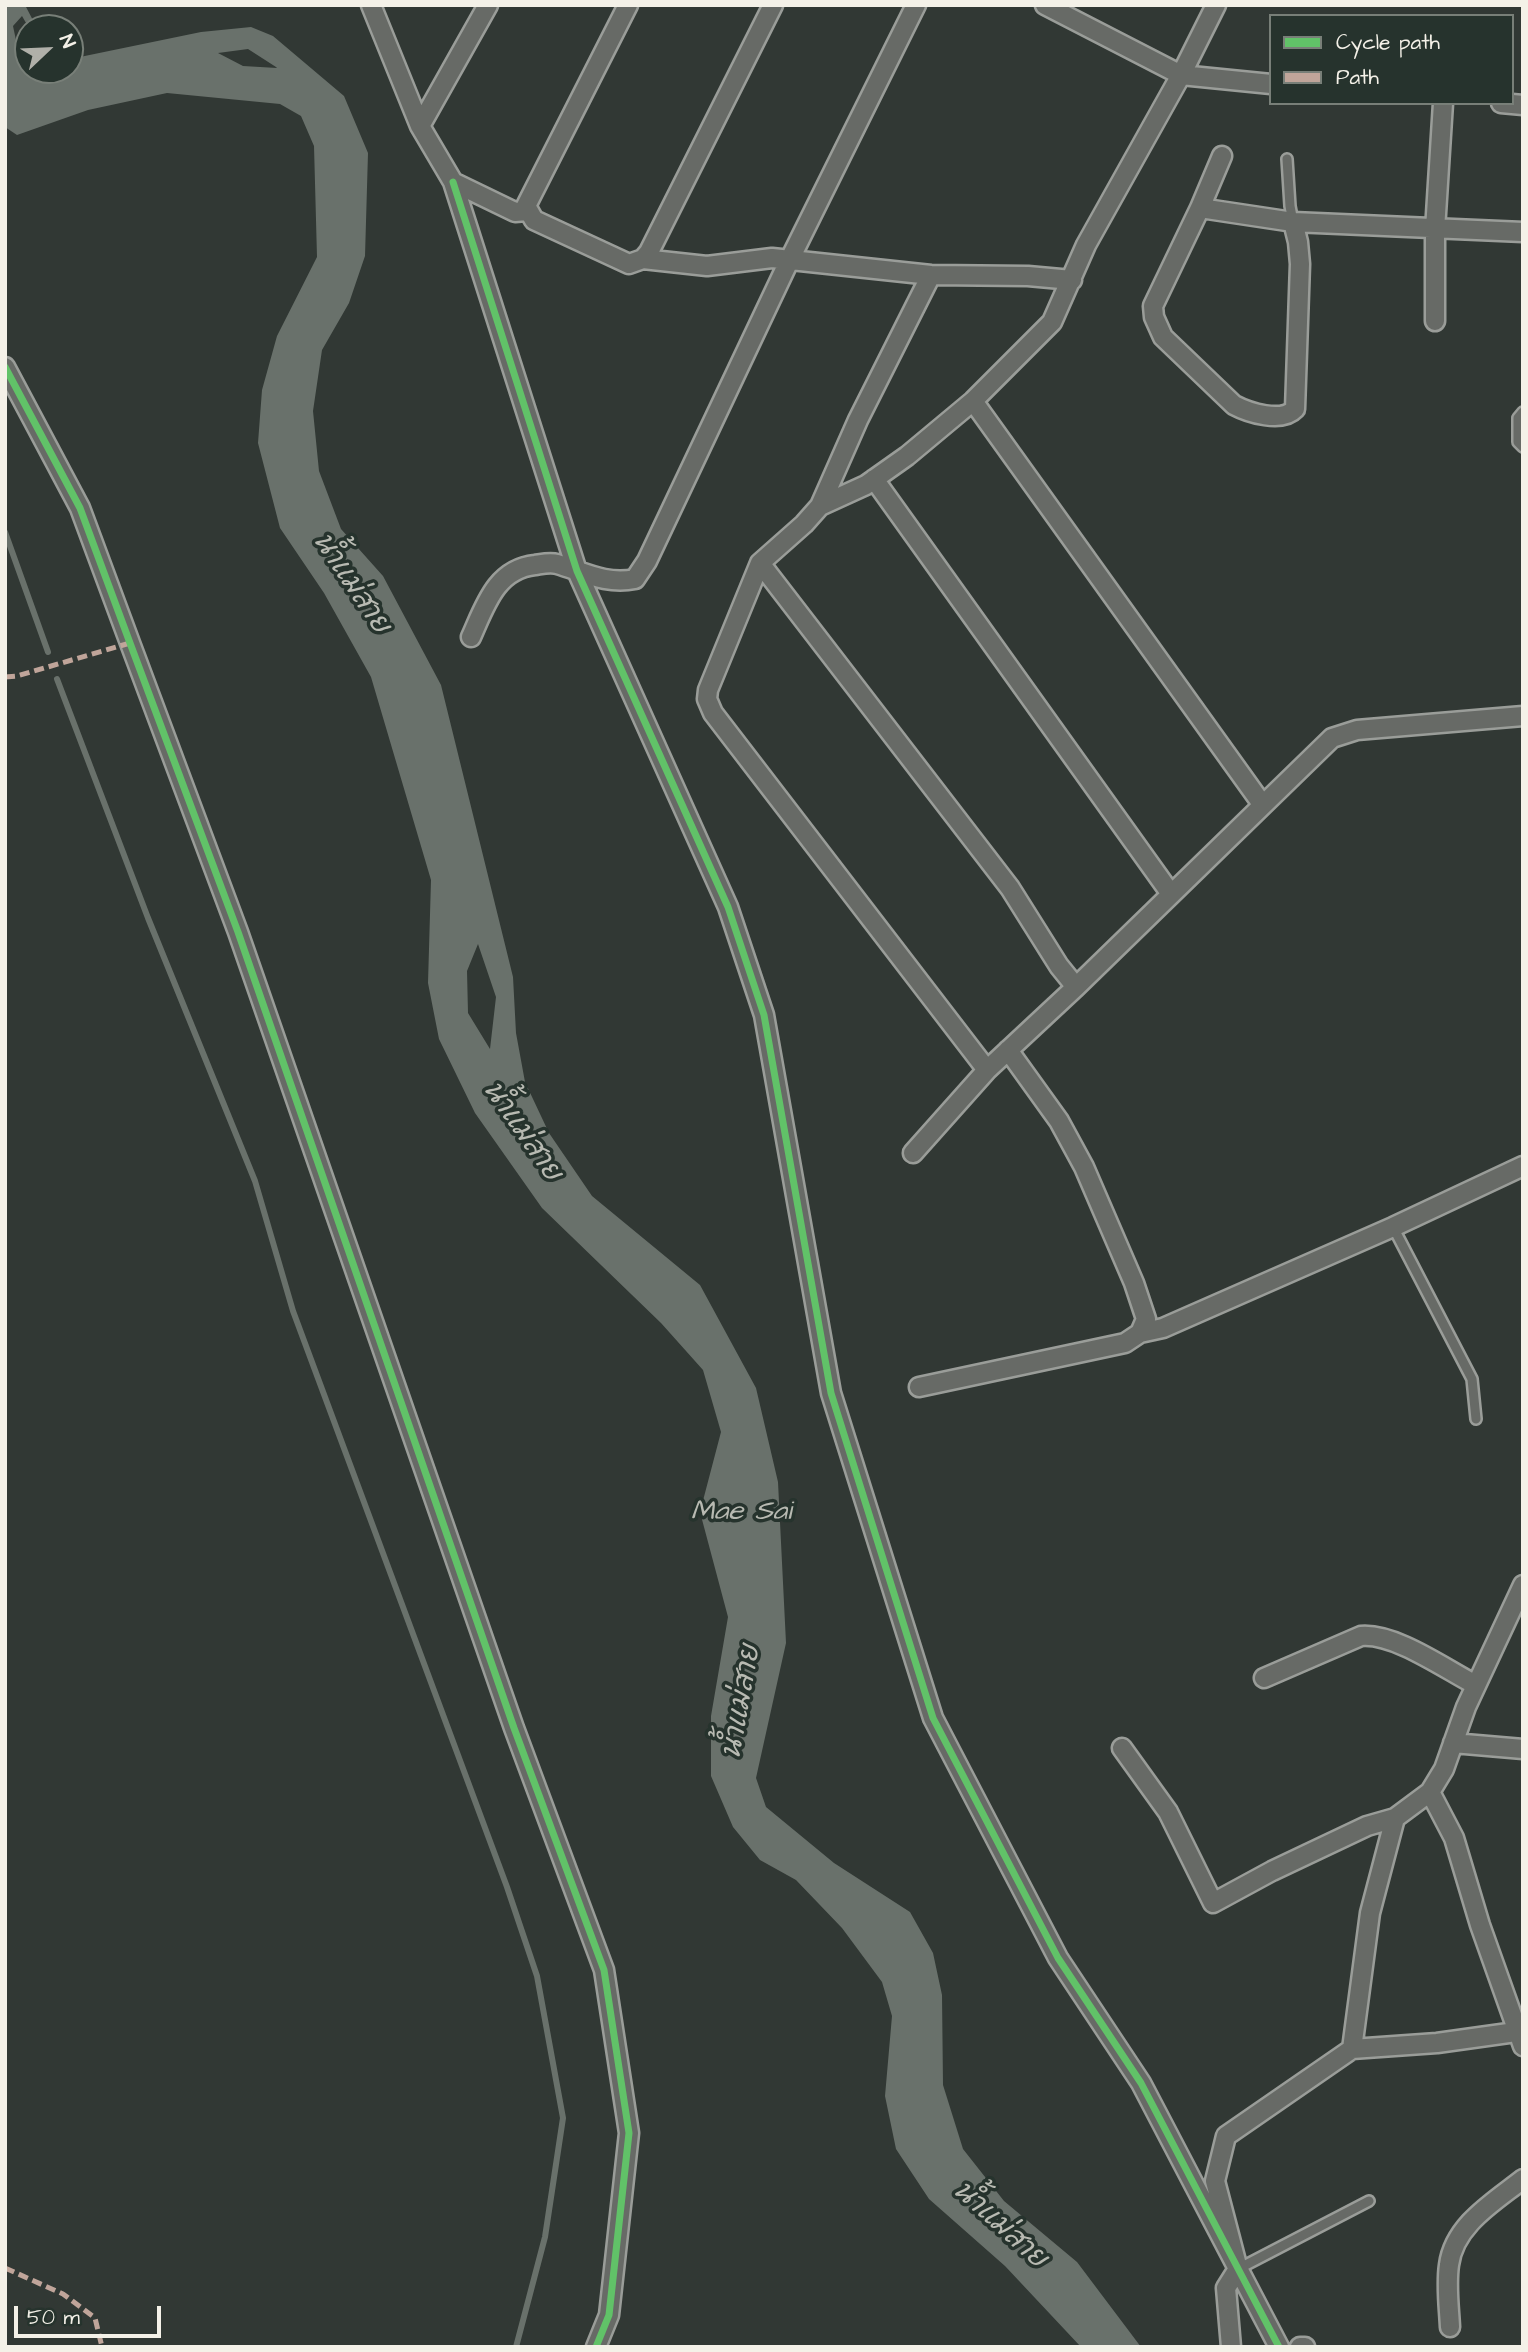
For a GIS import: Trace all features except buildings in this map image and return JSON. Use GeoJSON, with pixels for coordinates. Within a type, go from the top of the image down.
{"type":"FeatureCollection","features":[{"type":"Feature","properties":{"kind":"street"},"geometry":{"type":"LineString","coordinates":[[371,5],[420,126],[453,182],[576,571],[728,907],[764,1015],[831,1393],[933,1718],[1058,1958],[1141,2083],[1279,2347]]}},
{"type":"Feature","properties":{"kind":"street"},"geometry":{"type":"LineString","coordinates":[[420,126],[488,5]]}},
{"type":"Feature","properties":{"kind":"street"},"geometry":{"type":"LineString","coordinates":[[628,5],[527,200],[527,211],[534,220],[629,264],[643,259],[707,266],[772,258],[930,275],[1028,276],[1072,280]]}},
{"type":"Feature","properties":{"kind":"street"},"geometry":{"type":"LineString","coordinates":[[643,259],[656,240],[773,5]]}},
{"type":"Feature","properties":{"kind":"street"},"geometry":{"type":"LineString","coordinates":[[471,637],[492,590],[510,572],[525,566],[553,563],[612,581],[635,579],[647,561],[789,261],[916,5]]}},
{"type":"Feature","properties":{"kind":"street"},"geometry":{"type":"LineString","coordinates":[[820,506],[874,479],[907,456],[973,401],[1052,322],[1086,246],[1181,75],[1216,5]]}},
{"type":"Feature","properties":{"kind":"street"},"geometry":{"type":"LineString","coordinates":[[1056,8],[1181,75],[1269,84]]}},
{"type":"Feature","properties":{"kind":"street"},"geometry":{"type":"LineString","coordinates":[[1435,321],[1435,230],[1443,105]]}},
{"type":"Feature","properties":{"kind":"street"},"geometry":{"type":"LineString","coordinates":[[1222,156],[1153,306],[1154,317],[1163,337],[1234,405],[1246,412],[1285,415],[1295,409],[1300,264],[1293,222]]}},
{"type":"Feature","properties":{"kind":"street"},"geometry":{"type":"LineString","coordinates":[[453,182],[515,212],[527,211]]}},
{"type":"Feature","properties":{"kind":"street"},"geometry":{"type":"LineString","coordinates":[[1200,208],[1293,222],[1523,232]]}},
{"type":"Feature","properties":{"kind":"street"},"geometry":{"type":"LineString","coordinates":[[930,275],[858,420],[820,506],[804,524],[760,562],[708,690],[707,699],[713,713],[987,1070]]}},
{"type":"Feature","properties":{"kind":"street"},"geometry":{"type":"LineString","coordinates":[[5,367],[80,508],[238,932],[514,1728],[604,1970],[629,2133],[608,2315],[596,2347]]}},
{"type":"Feature","properties":{"kind":"street"},"geometry":{"type":"LineString","coordinates":[[973,401],[1262,804]]}},
{"type":"Feature","properties":{"kind":"street"},"geometry":{"type":"LineString","coordinates":[[874,479],[1171,894]]}},
{"type":"Feature","properties":{"kind":"street"},"geometry":{"type":"LineString","coordinates":[[760,562],[1010,888],[1059,967],[1076,987]]}},
{"type":"Feature","properties":{"kind":"street"},"geometry":{"type":"LineString","coordinates":[[913,1153],[987,1070],[1332,738],[1357,730],[1523,716]]}},
{"type":"Feature","properties":{"kind":"street"},"geometry":{"type":"LineString","coordinates":[[1008,1051],[1059,1121],[1084,1167],[1142,1307],[1146,1319],[1140,1333]]}},
{"type":"Feature","properties":{"kind":"street"},"geometry":{"type":"LineString","coordinates":[[919,1387],[1125,1343],[1140,1333],[1163,1328],[1393,1227],[1523,1166]]}},
{"type":"Feature","properties":{"kind":"street"},"geometry":{"type":"LineString","coordinates":[[1122,1748],[1168,1812],[1213,1903],[1272,1871],[1367,1826],[1395,1818],[1430,1792],[1444,1769],[1476,1685],[1523,1585]]}},
{"type":"Feature","properties":{"kind":"street"},"geometry":{"type":"LineString","coordinates":[[1265,1678],[1360,1636],[1373,1635],[1476,1685]]}},
{"type":"Feature","properties":{"kind":"street"},"geometry":{"type":"LineString","coordinates":[[1453,1743],[1523,1749]]}},
{"type":"Feature","properties":{"kind":"street"},"geometry":{"type":"LineString","coordinates":[[1231,2347],[1226,2288],[1238,2269],[1215,2181],[1226,2136],[1352,2049],[1521,2037],[1480,1925],[1454,1838],[1430,1792]]}},
{"type":"Feature","properties":{"kind":"street"},"geometry":{"type":"LineString","coordinates":[[1352,2049],[1370,1913],[1395,1818]]}},
{"type":"Feature","properties":{"kind":"street"},"geometry":{"type":"LineString","coordinates":[[1450,2327],[1449,2264],[1460,2233],[1474,2218],[1523,2179]]}},
{"type":"Feature","properties":{"kind":"lane"},"geometry":{"type":"LineString","coordinates":[[1287,159],[1293,222]]}},
{"type":"Feature","properties":{"kind":"lane"},"geometry":{"type":"LineString","coordinates":[[1523,412],[1518,418],[1518,442],[1523,447]]}},
{"type":"Feature","properties":{"kind":"lane"},"geometry":{"type":"LineString","coordinates":[[1393,1227],[1472,1379],[1476,1419]]}},
{"type":"Feature","properties":{"kind":"lane"},"geometry":{"type":"LineString","coordinates":[[1238,2269],[1369,2201]]}},
{"type":"Feature","properties":{"kind":"water","name":"Mae Sai"},"geometry":{"type":"Polygon","coordinates":[[[5,5],[25,5],[30,14],[14,14],[14,84],[84,84],[84,56],[201,32],[251,27],[273,36],[344,96],[368,153],[365,256],[349,303],[322,350],[313,411],[319,471],[341,529],[383,576],[441,685],[513,977],[516,1033],[525,1082],[549,1133],[592,1196],[700,1285],[756,1388],[778,1482],[786,1643],[756,1778],[766,1807],[834,1863],[910,1912],[933,1953],[942,1995],[943,2085],[963,2149],[1004,2201],[1077,2262],[1141,2347],[1081,2347],[1005,2266],[929,2199],[896,2149],[885,2096],[892,2016],[882,1982],[842,1928],[796,1880],[760,1860],[733,1827],[711,1776],[711,1716],[728,1617],[700,1512],[721,1432],[703,1370],[661,1323],[542,1208],[475,1113],[439,1039],[428,983],[431,880],[371,677],[324,593],[280,528],[258,443],[262,390],[277,336],[317,257],[314,146],[301,116],[280,104],[167,93],[88,110],[17,135],[5,127],[5,5]],[[248,49],[218,53],[243,66],[276,67],[248,49]],[[478,944],[467,971],[468,1013],[490,1049],[496,997],[478,944]]]}},
{"type":"Feature","properties":{"kind":"waterway"},"geometry":{"type":"LineString","coordinates":[[5,532],[48,652]]}},
{"type":"Feature","properties":{"kind":"waterway"},"geometry":{"type":"LineString","coordinates":[[57,679],[148,918],[255,1181],[293,1311],[507,1887],[537,1976],[563,2118],[545,2237],[516,2347]]}},
{"type":"Feature","properties":{"kind":"marked path"},"geometry":{"type":"LineString","coordinates":[[5,677],[17,676],[130,643]]}},
{"type":"Feature","properties":{"kind":"marked path"},"geometry":{"type":"LineString","coordinates":[[5,2268],[63,2294],[95,2318],[102,2347]]}},
{"type":"Feature","properties":{"kind":"cycle path"},"geometry":{"type":"LineString","coordinates":[[453,182],[577,571],[728,907],[764,1015],[831,1393],[933,1718],[1058,1958],[1141,2083],[1279,2347]]}},
{"type":"Feature","properties":{"kind":"cycle path"},"geometry":{"type":"LineString","coordinates":[[5,367],[80,508],[238,932],[514,1728],[604,1970],[629,2133],[609,2315],[596,2347]]}},
{"type":"Feature","properties":{"kind":"water label","name":"น้ำแม่สาย"},"geometry":{"type":"Point","coordinates":[350,584]}},
{"type":"Feature","properties":{"kind":"water label","name":"น้ำแม่สาย"},"geometry":{"type":"Point","coordinates":[521,1132]}},
{"type":"Feature","properties":{"kind":"water label","name":"น้ำแม่สาย"},"geometry":{"type":"Point","coordinates":[743,1702]}},
{"type":"Feature","properties":{"kind":"water label","name":"น้ำแม่สาย"},"geometry":{"type":"Point","coordinates":[999,2226]}}]}
